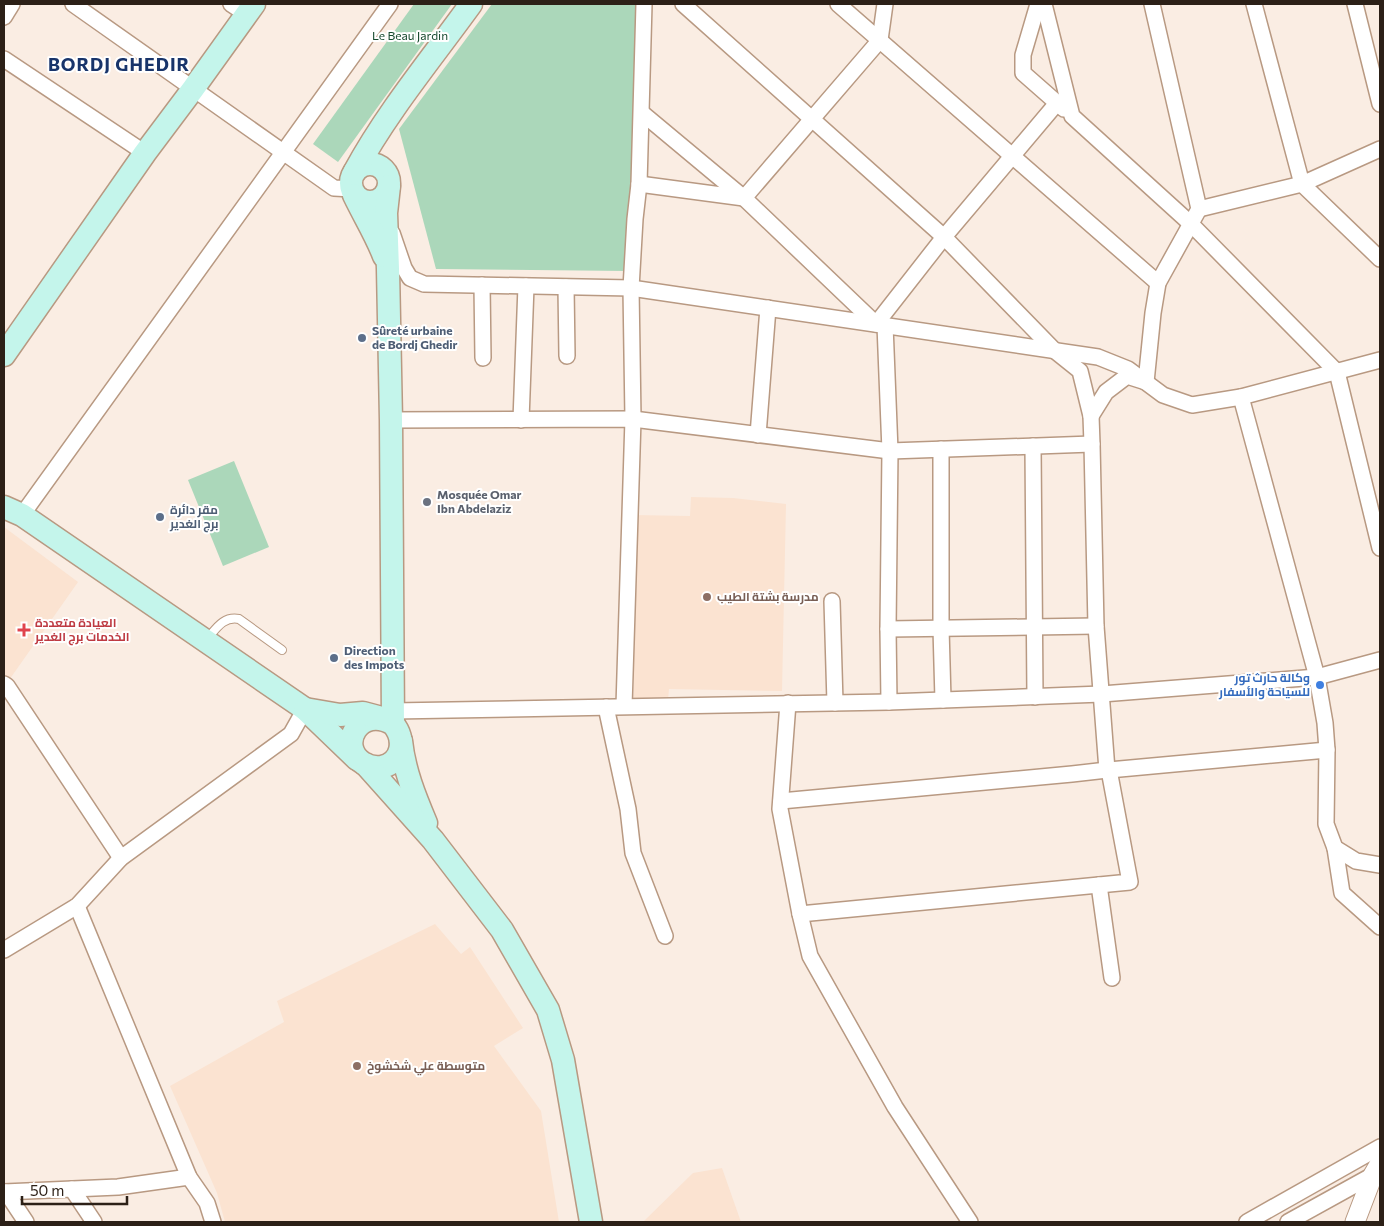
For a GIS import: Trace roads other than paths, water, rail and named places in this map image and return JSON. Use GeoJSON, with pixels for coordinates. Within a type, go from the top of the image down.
{"type":"FeatureCollection","features":[{"type":"Feature","properties":{"kind":"main road"},"geometry":{"type":"LineString","coordinates":[[388,269],[379,241],[363,215],[354,185],[365,153],[388,118],[471,4]]}},
{"type":"Feature","properties":{"kind":"main road"},"geometry":{"type":"LineString","coordinates":[[4,354],[145,153],[193,89],[244,7]]}},
{"type":"Feature","properties":{"kind":"main road"},"geometry":{"type":"LineString","coordinates":[[388,118],[384,139],[387,179],[387,192],[383,197],[378,201],[372,203],[365,202],[359,200],[354,185],[365,165],[371,164],[382,169],[387,179],[386,214],[391,420],[392,724],[414,795],[433,840]]}},
{"type":"Feature","properties":{"kind":"main road"},"geometry":{"type":"LineString","coordinates":[[13,511],[305,709],[363,763],[373,767],[387,765],[398,755],[400,748],[392,724],[376,716],[362,713],[340,715],[305,709]]}},
{"type":"Feature","properties":{"kind":"main road"},"geometry":{"type":"LineString","coordinates":[[392,724],[371,719],[364,721],[354,733],[352,748],[355,755],[433,840],[502,930],[548,1010],[563,1060],[592,1221]]}},
{"type":"Feature","properties":{"kind":"street"},"geometry":{"type":"LineString","coordinates":[[4,17],[12,4]]}},
{"type":"Feature","properties":{"kind":"street"},"geometry":{"type":"LineString","coordinates":[[73,4],[334,188],[354,185]]}},
{"type":"Feature","properties":{"kind":"street"},"geometry":{"type":"LineString","coordinates":[[13,511],[283,152],[390,4]]}},
{"type":"Feature","properties":{"kind":"street"},"geometry":{"type":"LineString","coordinates":[[624,706],[633,419],[631,288],[640,184],[644,4]]}},
{"type":"Feature","properties":{"kind":"street"},"geometry":{"type":"LineString","coordinates":[[683,4],[944,237],[1056,351],[1080,371],[1091,416],[1096,626],[1108,770],[1130,882],[800,914]]}},
{"type":"Feature","properties":{"kind":"street"},"geometry":{"type":"LineString","coordinates":[[838,4],[1158,283]]}},
{"type":"Feature","properties":{"kind":"street"},"geometry":{"type":"LineString","coordinates":[[744,198],[880,40],[886,4]]}},
{"type":"Feature","properties":{"kind":"street"},"geometry":{"type":"LineString","coordinates":[[1038,4],[1023,55],[1023,73],[1191,224],[1337,372],[1380,548]]}},
{"type":"Feature","properties":{"kind":"street"},"geometry":{"type":"LineString","coordinates":[[1044,4],[1072,116]]}},
{"type":"Feature","properties":{"kind":"street"},"geometry":{"type":"LineString","coordinates":[[1146,382],[1158,283],[1199,209],[1152,4]]}},
{"type":"Feature","properties":{"kind":"street"},"geometry":{"type":"LineString","coordinates":[[1254,4],[1302,184],[1380,259]]}},
{"type":"Feature","properties":{"kind":"street"},"geometry":{"type":"LineString","coordinates":[[1355,4],[1380,104]]}},
{"type":"Feature","properties":{"kind":"street"},"geometry":{"type":"LineString","coordinates":[[4,60],[145,153]]}},
{"type":"Feature","properties":{"kind":"street"},"geometry":{"type":"LineString","coordinates":[[889,702],[890,451],[881,324],[944,237],[1057,103]]}},
{"type":"Feature","properties":{"kind":"street"},"geometry":{"type":"LineString","coordinates":[[642,113],[744,198],[881,324]]}},
{"type":"Feature","properties":{"kind":"street"},"geometry":{"type":"LineString","coordinates":[[1199,209],[1302,184],[1380,149]]}},
{"type":"Feature","properties":{"kind":"street"},"geometry":{"type":"LineString","coordinates":[[640,184],[744,198]]}},
{"type":"Feature","properties":{"kind":"street"},"geometry":{"type":"LineString","coordinates":[[386,214],[404,268],[410,278],[424,284],[631,288],[1098,357],[1128,369],[1163,395],[1192,405],[1241,397],[1380,360]]}},
{"type":"Feature","properties":{"kind":"street"},"geometry":{"type":"LineString","coordinates":[[482,286],[483,358]]}},
{"type":"Feature","properties":{"kind":"street"},"geometry":{"type":"LineString","coordinates":[[521,420],[526,286]]}},
{"type":"Feature","properties":{"kind":"street"},"geometry":{"type":"LineString","coordinates":[[566,287],[568,356]]}},
{"type":"Feature","properties":{"kind":"street"},"geometry":{"type":"LineString","coordinates":[[758,435],[768,308]]}},
{"type":"Feature","properties":{"kind":"street"},"geometry":{"type":"LineString","coordinates":[[1091,416],[1106,392],[1127,376],[1146,382]]}},
{"type":"Feature","properties":{"kind":"street"},"geometry":{"type":"LineString","coordinates":[[1241,397],[1317,677],[1325,723],[1327,750],[1326,824],[1335,848],[1342,892],[1380,927]]}},
{"type":"Feature","properties":{"kind":"street"},"geometry":{"type":"LineString","coordinates":[[391,420],[633,419],[890,451],[1092,444]]}},
{"type":"Feature","properties":{"kind":"street"},"geometry":{"type":"LineString","coordinates":[[1033,446],[1035,697]]}},
{"type":"Feature","properties":{"kind":"street"},"geometry":{"type":"LineString","coordinates":[[941,449],[943,700]]}},
{"type":"Feature","properties":{"kind":"street"},"geometry":{"type":"LineString","coordinates":[[832,601],[835,703]]}},
{"type":"Feature","properties":{"kind":"street"},"geometry":{"type":"LineString","coordinates":[[888,629],[1096,626]]}},
{"type":"Feature","properties":{"kind":"street"},"geometry":{"type":"LineString","coordinates":[[392,724],[624,706],[889,702],[1102,694],[1317,677],[1380,660]]}},
{"type":"Feature","properties":{"kind":"street"},"geometry":{"type":"LineString","coordinates":[[4,684],[121,858]]}},
{"type":"Feature","properties":{"kind":"street"},"geometry":{"type":"LineString","coordinates":[[788,703],[780,809],[810,956],[895,1107],[970,1222]]}},
{"type":"Feature","properties":{"kind":"street"},"geometry":{"type":"LineString","coordinates":[[606,707],[628,810],[633,853],[665,936]]}},
{"type":"Feature","properties":{"kind":"street"},"geometry":{"type":"LineString","coordinates":[[4,950],[76,906],[121,858],[291,734],[305,709]]}},
{"type":"Feature","properties":{"kind":"street"},"geometry":{"type":"LineString","coordinates":[[781,801],[1327,750]]}},
{"type":"Feature","properties":{"kind":"street"},"geometry":{"type":"LineString","coordinates":[[1335,848],[1356,861],[1380,865]]}},
{"type":"Feature","properties":{"kind":"street"},"geometry":{"type":"LineString","coordinates":[[1099,885],[1112,978]]}},
{"type":"Feature","properties":{"kind":"street"},"geometry":{"type":"LineString","coordinates":[[76,906],[189,1177],[207,1203],[213,1222]]}},
{"type":"Feature","properties":{"kind":"street"},"geometry":{"type":"LineString","coordinates":[[1247,1222],[1380,1147]]}},
{"type":"Feature","properties":{"kind":"street"},"geometry":{"type":"LineString","coordinates":[[1288,1222],[1378,1170]]}},
{"type":"Feature","properties":{"kind":"street"},"geometry":{"type":"LineString","coordinates":[[1355,1222],[1378,1170]]}},
{"type":"Feature","properties":{"kind":"street"},"geometry":{"type":"LineString","coordinates":[[5,1192],[118,1187],[189,1177]]}},
{"type":"Feature","properties":{"kind":"street"},"geometry":{"type":"LineString","coordinates":[[72,1189],[94,1222]]}},
{"type":"Feature","properties":{"kind":"street"},"geometry":{"type":"LineString","coordinates":[[5,1192],[26,1222]]}},
{"type":"Feature","properties":{"kind":"lane"},"geometry":{"type":"LineString","coordinates":[[205,640],[225,620],[231,617],[238,619],[282,650]]}},
{"type":"Feature","properties":{"kind":"place","name":"Sûreté urbaine de Bordj Ghedir"},"geometry":{"type":"Point","coordinates":[362,338]}},
{"type":"Feature","properties":{"kind":"place","name":"Mosquée Omar Ibn Abdelaziz"},"geometry":{"type":"Point","coordinates":[427,502]}},
{"type":"Feature","properties":{"kind":"place","name":"مقر دائرة برج الغدير"},"geometry":{"type":"Point","coordinates":[160,517]}},
{"type":"Feature","properties":{"kind":"place","name":"مدرسة بشتة الطيب"},"geometry":{"type":"Point","coordinates":[707,597]}},
{"type":"Feature","properties":{"kind":"place","name":"العيادة متعددة الخدمات برج الغدير"},"geometry":{"type":"Point","coordinates":[24,630]}},
{"type":"Feature","properties":{"kind":"place","name":"Direction des Impots"},"geometry":{"type":"Point","coordinates":[334,658]}},
{"type":"Feature","properties":{"kind":"place","name":"وكالة حارث تور للسياحة والأسفار"},"geometry":{"type":"Point","coordinates":[1320,685]}},
{"type":"Feature","properties":{"kind":"place","name":"متوسطة علي شخشوخ"},"geometry":{"type":"Point","coordinates":[357,1066]}},
{"type":"Feature","properties":{"kind":"district","name":"BORDJ GHEDIR"},"geometry":{"type":"Point","coordinates":[119,65]}},
{"type":"Feature","properties":{"kind":"park label","name":"Le Beau Jardin"},"geometry":{"type":"Point","coordinates":[410,36]}}]}
